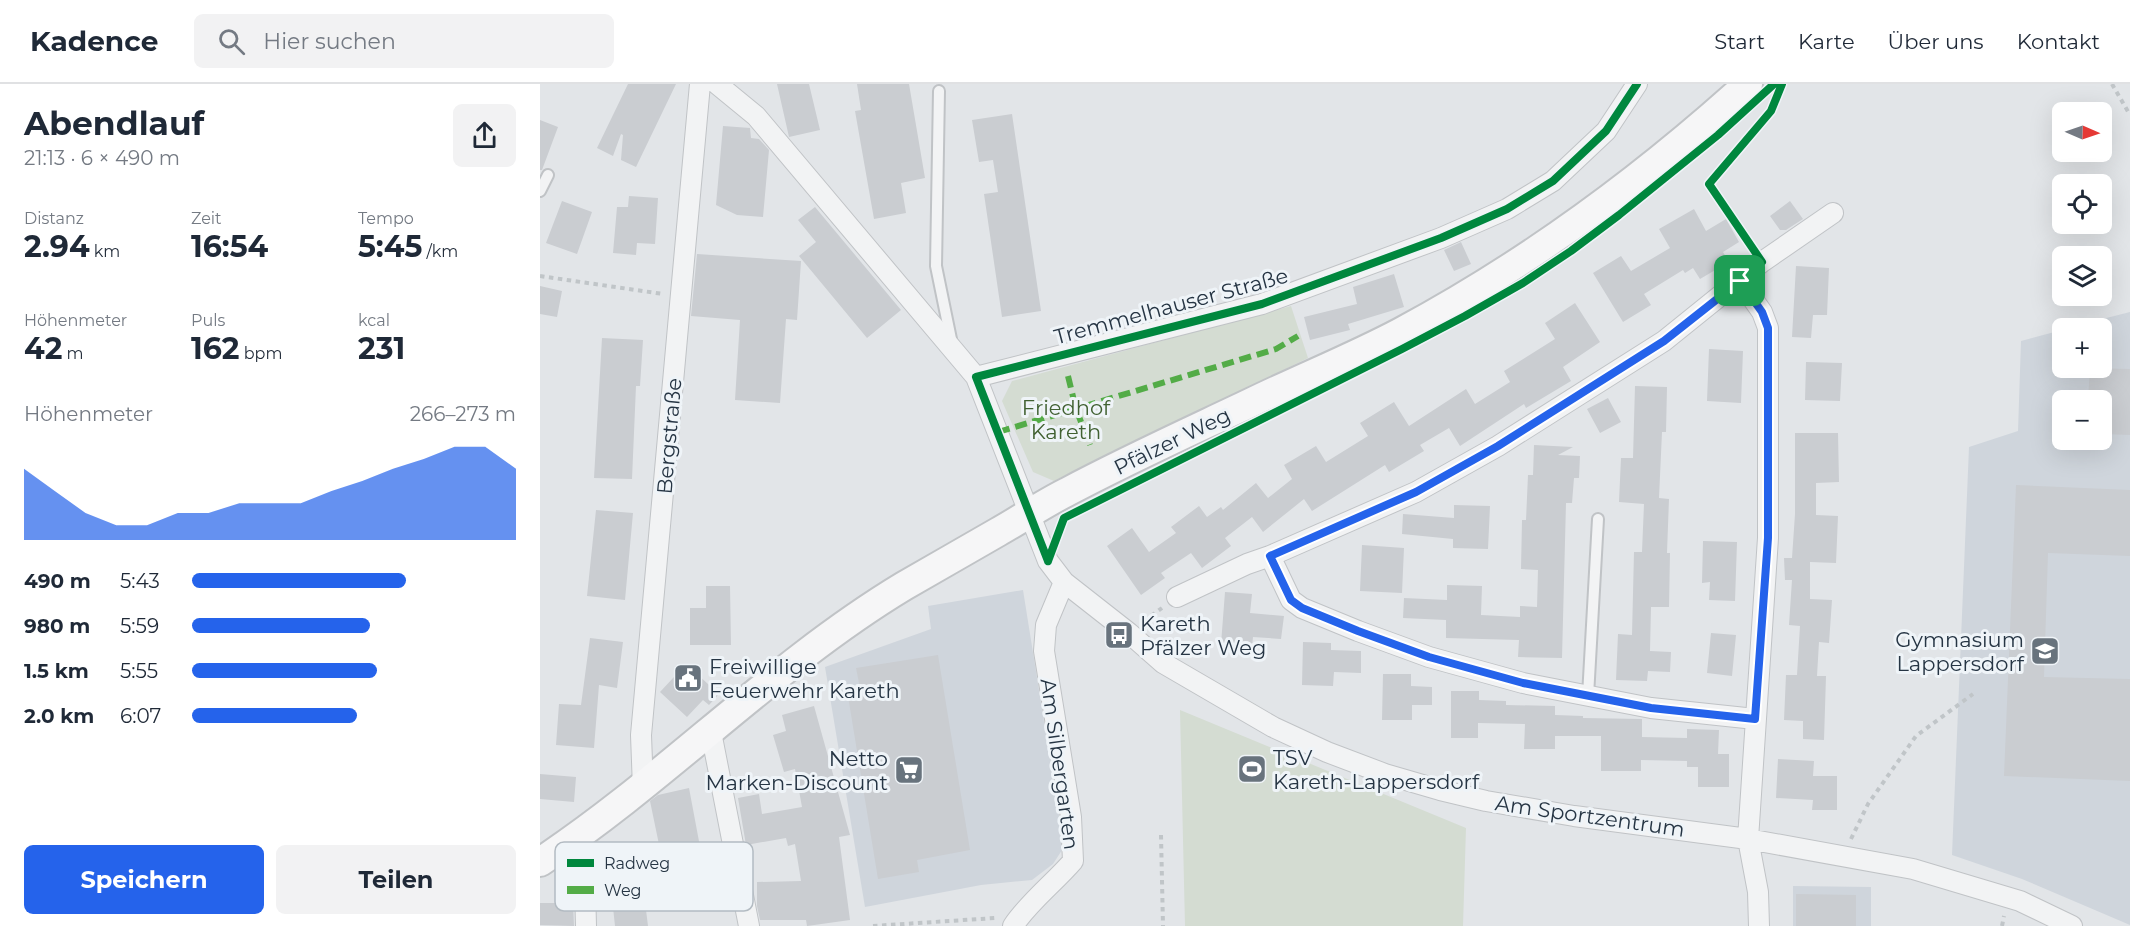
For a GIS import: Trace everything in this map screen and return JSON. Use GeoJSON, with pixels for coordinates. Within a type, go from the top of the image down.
{"type":"FeatureCollection","features":[{"type":"Feature","properties":{"kind":"street","name":"Bergstraße"},"geometry":{"type":"LineString","coordinates":[[643,788],[641,735],[700,84]]}},
{"type":"Feature","properties":{"kind":"street"},"geometry":{"type":"LineString","coordinates":[[717,84],[756,116],[976,377],[1031,513]]}},
{"type":"Feature","properties":{"kind":"street","name":"Tremmelhauser Straße"},"geometry":{"type":"LineString","coordinates":[[976,377],[1262,304],[1441,238],[1498,213],[1553,182],[1606,131],[1637,84]]}},
{"type":"Feature","properties":{"kind":"street","name":"Pfälzer Weg"},"geometry":{"type":"LineString","coordinates":[[571,842],[643,788],[814,646],[900,588],[1066,492],[1408,328],[1473,290],[1574,224],[1646,172],[1691,136],[1748,84]]}},
{"type":"Feature","properties":{"kind":"street"},"geometry":{"type":"LineString","coordinates":[[1178,597],[1248,564],[1416,492],[1498,446],[1664,341],[1762,262],[1833,213]]}},
{"type":"Feature","properties":{"kind":"street"},"geometry":{"type":"LineString","coordinates":[[1740,281],[1762,312],[1768,328],[1768,538],[1749,839],[1758,892],[1760,926]]}},
{"type":"Feature","properties":{"kind":"street","name":"Am Sportzentrum"},"geometry":{"type":"LineString","coordinates":[[1031,513],[1048,561],[1064,582],[1163,663],[1217,696],[1327,752],[1385,774],[1486,801],[1574,816],[1749,839],[1913,868],[2020,901],[2072,926]]}},
{"type":"Feature","properties":{"kind":"street"},"geometry":{"type":"LineString","coordinates":[[1270,556],[1291,600],[1302,608],[1429,657],[1523,683],[1651,708],[1755,719]]}},
{"type":"Feature","properties":{"kind":"street","name":"Am Silbergarten"},"geometry":{"type":"LineString","coordinates":[[1016,921],[1073,861],[1071,817],[1044,651],[1046,625],[1064,582]]}},
{"type":"Feature","properties":{"kind":"street"},"geometry":{"type":"LineString","coordinates":[[711,732],[733,842]]}},
{"type":"Feature","properties":{"kind":"street"},"geometry":{"type":"LineString","coordinates":[[580,836],[581,842]]}},
{"type":"Feature","properties":{"kind":"street","name":"Pfälzer Weg"},"geometry":{"type":"LineString","coordinates":[[540,862],[555,852]]}},
{"type":"Feature","properties":{"kind":"street"},"geometry":{"type":"LineString","coordinates":[[586,911],[586,926]]}},
{"type":"Feature","properties":{"kind":"street"},"geometry":{"type":"LineString","coordinates":[[746,911],[749,926]]}},
{"type":"Feature","properties":{"kind":"lane"},"geometry":{"type":"LineString","coordinates":[[939,91],[936,266],[953,350]]}},
{"type":"Feature","properties":{"kind":"lane"},"geometry":{"type":"LineString","coordinates":[[540,191],[548,175]]}},
{"type":"Feature","properties":{"kind":"lane"},"geometry":{"type":"LineString","coordinates":[[1588,696],[1598,519]]}},
{"type":"Feature","properties":{"kind":"path"},"geometry":{"type":"LineString","coordinates":[[2112,84],[2130,115]]}},
{"type":"Feature","properties":{"kind":"path"},"geometry":{"type":"LineString","coordinates":[[540,276],[681,297]]}},
{"type":"Feature","properties":{"kind":"path"},"geometry":{"type":"LineString","coordinates":[[1843,856],[1868,804],[1916,736],[1973,694]]}},
{"type":"Feature","properties":{"kind":"path"},"geometry":{"type":"LineString","coordinates":[[1161,835],[1163,926]]}},
{"type":"Feature","properties":{"kind":"path"},"geometry":{"type":"LineString","coordinates":[[873,926],[1016,921]]}},
{"type":"Feature","properties":{"kind":"shaded area","name":"Gymnasium Lappersdorf"},"geometry":{"type":"Polygon","coordinates":[[[2130,312],[2130,925],[2022,879],[1952,855],[1969,447],[2018,431],[2021,341],[2052,333],[2052,378],[2112,378],[2112,318],[2106,318],[2130,312]]]}},
{"type":"Feature","properties":{"kind":"shaded area"},"geometry":{"type":"Polygon","coordinates":[[[1023,590],[1064,847],[1053,864],[1032,880],[981,885],[865,907],[825,667],[931,629],[928,606],[1023,590]]]}},
{"type":"Feature","properties":{"kind":"shaded area"},"geometry":{"type":"Polygon","coordinates":[[[1793,886],[1871,887],[1871,926],[1793,926],[1793,886]]]}},
{"type":"Feature","properties":{"kind":"green space","name":"Friedhof Kareth"},"geometry":{"type":"Polygon","coordinates":[[[1291,306],[1308,358],[1054,481],[1033,472],[1002,401],[1012,381],[1291,306]]]}},
{"type":"Feature","properties":{"kind":"green space","name":"TSV Kareth-Lappersdorf"},"geometry":{"type":"Polygon","coordinates":[[[1180,710],[1466,828],[1463,926],[1185,926],[1180,710]]]}},
{"type":"Feature","properties":{"kind":"building"},"geometry":{"type":"Polygon","coordinates":[[[628,84],[676,84],[636,167],[621,160],[623,135],[621,134],[613,156],[597,148],[628,84]]]}},
{"type":"Feature","properties":{"kind":"building"},"geometry":{"type":"Polygon","coordinates":[[[777,84],[809,84],[820,130],[789,137],[777,84]]]}},
{"type":"Feature","properties":{"kind":"building"},"geometry":{"type":"Polygon","coordinates":[[[857,84],[909,84],[925,178],[901,183],[906,213],[874,219],[855,111],[861,110],[857,84]]]}},
{"type":"Feature","properties":{"kind":"building"},"geometry":{"type":"Polygon","coordinates":[[[1012,114],[1041,311],[1002,317],[984,194],[998,192],[993,160],[979,162],[972,120],[1012,114]]]}},
{"type":"Feature","properties":{"kind":"building"},"geometry":{"type":"Polygon","coordinates":[[[540,120],[558,127],[542,170],[540,170],[540,120]]]}},
{"type":"Feature","properties":{"kind":"building"},"geometry":{"type":"Polygon","coordinates":[[[723,126],[750,128],[751,138],[759,139],[769,150],[763,217],[737,215],[716,205],[723,126]]]}},
{"type":"Feature","properties":{"kind":"building"},"geometry":{"type":"Polygon","coordinates":[[[629,196],[658,198],[655,244],[637,243],[636,255],[613,253],[617,207],[628,207],[629,196]]]}},
{"type":"Feature","properties":{"kind":"building"},"geometry":{"type":"Polygon","coordinates":[[[562,201],[592,212],[577,254],[546,243],[562,201]]]}},
{"type":"Feature","properties":{"kind":"building"},"geometry":{"type":"Polygon","coordinates":[[[1790,201],[1803,219],[1786,230],[1780,230],[1770,216],[1790,201]]]}},
{"type":"Feature","properties":{"kind":"building"},"geometry":{"type":"Polygon","coordinates":[[[815,207],[901,310],[867,338],[799,256],[816,242],[798,220],[815,207]]]}},
{"type":"Feature","properties":{"kind":"building"},"geometry":{"type":"Polygon","coordinates":[[[1694,209],[1706,231],[1726,219],[1739,242],[1723,252],[1729,262],[1700,279],[1693,268],[1685,273],[1683,270],[1644,294],[1651,305],[1623,322],[1593,273],[1621,256],[1631,271],[1670,248],[1659,229],[1694,209]]]}},
{"type":"Feature","properties":{"kind":"building"},"geometry":{"type":"Polygon","coordinates":[[[1461,242],[1471,264],[1454,271],[1444,250],[1461,242]]]}},
{"type":"Feature","properties":{"kind":"building"},"geometry":{"type":"Polygon","coordinates":[[[697,254],[801,261],[797,320],[786,319],[780,403],[735,400],[740,320],[691,316],[697,254]]]}},
{"type":"Feature","properties":{"kind":"building"},"geometry":{"type":"Polygon","coordinates":[[[1796,266],[1829,268],[1827,315],[1813,315],[1811,338],[1792,337],[1796,266]]]}},
{"type":"Feature","properties":{"kind":"building"},"geometry":{"type":"Polygon","coordinates":[[[1394,274],[1404,307],[1348,324],[1350,330],[1310,340],[1304,317],[1357,304],[1353,287],[1394,274]]]}},
{"type":"Feature","properties":{"kind":"building"},"geometry":{"type":"Polygon","coordinates":[[[540,286],[562,291],[557,317],[540,314],[540,286]]]}},
{"type":"Feature","properties":{"kind":"building"},"geometry":{"type":"Polygon","coordinates":[[[1575,303],[1600,342],[1563,367],[1571,381],[1526,408],[1524,404],[1460,446],[1449,428],[1420,445],[1424,451],[1389,472],[1385,465],[1312,511],[1304,499],[1263,532],[1252,517],[1225,538],[1231,546],[1202,568],[1191,553],[1161,573],[1165,578],[1141,595],[1107,546],[1132,528],[1149,552],[1176,533],[1171,527],[1199,506],[1207,517],[1221,507],[1223,510],[1256,483],[1268,498],[1292,479],[1284,465],[1316,446],[1326,462],[1368,436],[1360,423],[1394,402],[1409,426],[1466,389],[1475,404],[1510,382],[1504,371],[1555,339],[1545,323],[1575,303]]]}},
{"type":"Feature","properties":{"kind":"building"},"geometry":{"type":"Polygon","coordinates":[[[602,338],[643,340],[640,386],[636,386],[632,479],[594,478],[602,338]]]}},
{"type":"Feature","properties":{"kind":"building"},"geometry":{"type":"Polygon","coordinates":[[[1709,349],[1743,351],[1741,403],[1707,401],[1709,349]]]}},
{"type":"Feature","properties":{"kind":"building"},"geometry":{"type":"Polygon","coordinates":[[[1806,362],[1842,363],[1840,401],[1805,400],[1806,362]]]}},
{"type":"Feature","properties":{"kind":"building"},"geometry":{"type":"Polygon","coordinates":[[[2112,369],[2130,369],[2130,435],[2112,434],[2112,390],[2089,390],[2089,378],[2112,378],[2112,369]]]}},
{"type":"Feature","properties":{"kind":"building"},"geometry":{"type":"Polygon","coordinates":[[[1635,386],[1667,387],[1666,432],[1662,432],[1659,498],[1669,499],[1667,553],[1670,553],[1669,607],[1651,607],[1650,651],[1671,652],[1670,672],[1648,671],[1647,681],[1616,680],[1618,634],[1632,635],[1634,552],[1642,552],[1644,504],[1619,502],[1621,458],[1633,458],[1635,386]]]}},
{"type":"Feature","properties":{"kind":"building"},"geometry":{"type":"Polygon","coordinates":[[[1608,398],[1621,422],[1600,433],[1587,409],[1608,398]]]}},
{"type":"Feature","properties":{"kind":"building"},"geometry":{"type":"Polygon","coordinates":[[[1795,433],[1838,433],[1839,482],[1816,483],[1816,515],[1838,516],[1836,563],[1810,562],[1810,599],[1832,600],[1829,643],[1819,642],[1817,676],[1826,676],[1824,740],[1803,739],[1803,721],[1784,720],[1786,675],[1797,675],[1800,626],[1789,625],[1792,580],[1785,580],[1784,558],[1792,558],[1795,514],[1795,433]]]}},
{"type":"Feature","properties":{"kind":"building"},"geometry":{"type":"Polygon","coordinates":[[[1534,445],[1573,447],[1558,455],[1580,456],[1579,478],[1574,478],[1572,503],[1566,503],[1562,658],[1518,657],[1519,640],[1446,638],[1446,620],[1403,618],[1404,598],[1447,600],[1447,585],[1482,586],[1481,615],[1520,617],[1520,606],[1537,607],[1538,570],[1521,569],[1522,520],[1526,520],[1528,475],[1533,475],[1534,445]]]}},
{"type":"Feature","properties":{"kind":"building","name":"Gymnasium Lappersdorf"},"geometry":{"type":"Polygon","coordinates":[[[2016,485],[2130,490],[2130,556],[2048,553],[2044,677],[2130,679],[2130,781],[2004,776],[2016,485]]]}},
{"type":"Feature","properties":{"kind":"building"},"geometry":{"type":"Polygon","coordinates":[[[1454,505],[1490,506],[1488,549],[1453,548],[1453,539],[1402,534],[1403,514],[1454,518],[1454,505]]]}},
{"type":"Feature","properties":{"kind":"building"},"geometry":{"type":"Polygon","coordinates":[[[596,510],[633,513],[625,600],[587,596],[596,510]]]}},
{"type":"Feature","properties":{"kind":"building"},"geometry":{"type":"Polygon","coordinates":[[[1703,541],[1737,542],[1735,601],[1709,600],[1710,582],[1702,583],[1703,541]]]}},
{"type":"Feature","properties":{"kind":"building"},"geometry":{"type":"Polygon","coordinates":[[[1362,545],[1404,548],[1402,593],[1360,591],[1362,545]]]}},
{"type":"Feature","properties":{"kind":"building"},"geometry":{"type":"Polygon","coordinates":[[[706,586],[730,586],[731,645],[690,645],[690,608],[706,608],[706,586]]]}},
{"type":"Feature","properties":{"kind":"building"},"geometry":{"type":"Polygon","coordinates":[[[1225,592],[1252,594],[1250,613],[1284,616],[1281,639],[1253,637],[1252,647],[1221,644],[1225,592]]]}},
{"type":"Feature","properties":{"kind":"building"},"geometry":{"type":"Polygon","coordinates":[[[1711,633],[1736,635],[1732,676],[1707,673],[1711,633]]]}},
{"type":"Feature","properties":{"kind":"building"},"geometry":{"type":"Polygon","coordinates":[[[590,638],[623,642],[617,688],[599,685],[594,748],[556,745],[559,704],[581,705],[590,638]]]}},
{"type":"Feature","properties":{"kind":"building"},"geometry":{"type":"Polygon","coordinates":[[[1303,642],[1331,643],[1331,650],[1361,651],[1361,673],[1334,672],[1333,686],[1302,685],[1303,642]]]}},
{"type":"Feature","properties":{"kind":"building","name":"Netto Marken-Discount"},"geometry":{"type":"Polygon","coordinates":[[[938,655],[970,850],[917,860],[919,872],[878,879],[847,690],[860,688],[856,668],[938,655]]]}},
{"type":"Feature","properties":{"kind":"building","name":"Freiwillige Feuerwehr Kareth"},"geometry":{"type":"Polygon","coordinates":[[[686,664],[719,694],[709,705],[703,700],[687,717],[660,692],[686,664]]]}},
{"type":"Feature","properties":{"kind":"building"},"geometry":{"type":"Polygon","coordinates":[[[1383,674],[1411,674],[1411,686],[1432,687],[1432,705],[1412,705],[1412,720],[1382,720],[1383,674]]]}},
{"type":"Feature","properties":{"kind":"building"},"geometry":{"type":"Polygon","coordinates":[[[1451,691],[1479,691],[1479,700],[1506,701],[1506,705],[1555,706],[1555,715],[1642,719],[1642,737],[1687,738],[1687,729],[1719,730],[1718,754],[1729,754],[1729,787],[1698,787],[1698,767],[1687,767],[1687,761],[1641,760],[1641,771],[1601,771],[1601,736],[1555,736],[1555,749],[1524,749],[1525,724],[1478,723],[1478,738],[1451,738],[1451,691]]]}},
{"type":"Feature","properties":{"kind":"building"},"geometry":{"type":"Polygon","coordinates":[[[814,706],[850,835],[839,837],[850,920],[807,926],[806,920],[760,920],[757,906],[757,882],[801,881],[795,844],[788,846],[786,838],[753,844],[745,842],[738,798],[759,794],[762,814],[802,807],[795,769],[784,772],[773,735],[786,731],[782,715],[814,706]]]}},
{"type":"Feature","properties":{"kind":"building"},"geometry":{"type":"Polygon","coordinates":[[[1778,759],[1814,761],[1813,776],[1837,776],[1837,810],[1812,810],[1813,800],[1776,798],[1778,759]]]}},
{"type":"Feature","properties":{"kind":"building"},"geometry":{"type":"Polygon","coordinates":[[[540,774],[576,777],[574,802],[540,799],[540,774]]]}},
{"type":"Feature","properties":{"kind":"building"},"geometry":{"type":"Polygon","coordinates":[[[689,788],[699,842],[658,842],[650,801],[658,795],[689,788]]]}},
{"type":"Feature","properties":{"kind":"building"},"geometry":{"type":"Polygon","coordinates":[[[1796,894],[1856,895],[1856,926],[1796,926],[1796,894]]]}},
{"type":"Feature","properties":{"kind":"building"},"geometry":{"type":"Polygon","coordinates":[[[540,903],[555,903],[555,911],[573,911],[574,926],[540,925],[540,903]]]}},
{"type":"Feature","properties":{"kind":"building"},"geometry":{"type":"Polygon","coordinates":[[[613,911],[646,911],[648,926],[615,926],[613,911]]]}},
{"type":"Feature","properties":{"kind":"marked path"},"geometry":{"type":"LineString","coordinates":[[998,432],[1276,349],[1298,336]]}},
{"type":"Feature","properties":{"kind":"marked path"},"geometry":{"type":"LineString","coordinates":[[1068,376],[1076,409],[1090,445]]}},
{"type":"Feature","properties":{"kind":"cycle path"},"geometry":{"type":"LineString","coordinates":[[1048,561],[976,377],[1262,304],[1441,238],[1507,209],[1553,181],[1606,131],[1637,84]]}},
{"type":"Feature","properties":{"kind":"cycle path"},"geometry":{"type":"LineString","coordinates":[[1048,561],[1064,518],[1402,349],[1523,283],[1619,215],[1718,135],[1774,84]]}},
{"type":"Feature","properties":{"kind":"cycle path"},"geometry":{"type":"LineString","coordinates":[[1762,262],[1709,184],[1771,111],[1782,84]]}},
{"type":"Feature","properties":{"kind":"place","name":"Kareth Pfälzer Weg"},"geometry":{"type":"Point","coordinates":[1119,635]}},
{"type":"Feature","properties":{"kind":"place","name":"Gymnasium Lappersdorf"},"geometry":{"type":"Point","coordinates":[2045,651]}},
{"type":"Feature","properties":{"kind":"place","name":"Freiwillige Feuerwehr Kareth"},"geometry":{"type":"Point","coordinates":[688,678]}},
{"type":"Feature","properties":{"kind":"place","name":"TSV Kareth-Lappersdorf"},"geometry":{"type":"Point","coordinates":[1252,769]}},
{"type":"Feature","properties":{"kind":"place","name":"Netto Marken-Discount"},"geometry":{"type":"Point","coordinates":[909,770]}},
{"type":"Feature","properties":{"kind":"route"},"geometry":{"type":"LineString","coordinates":[[1740,281],[1762,312],[1768,328],[1768,538],[1755,719],[1651,708],[1523,683],[1429,657],[1302,608],[1291,600],[1270,556],[1416,492],[1498,446],[1664,341],[1740,281]]}}]}
